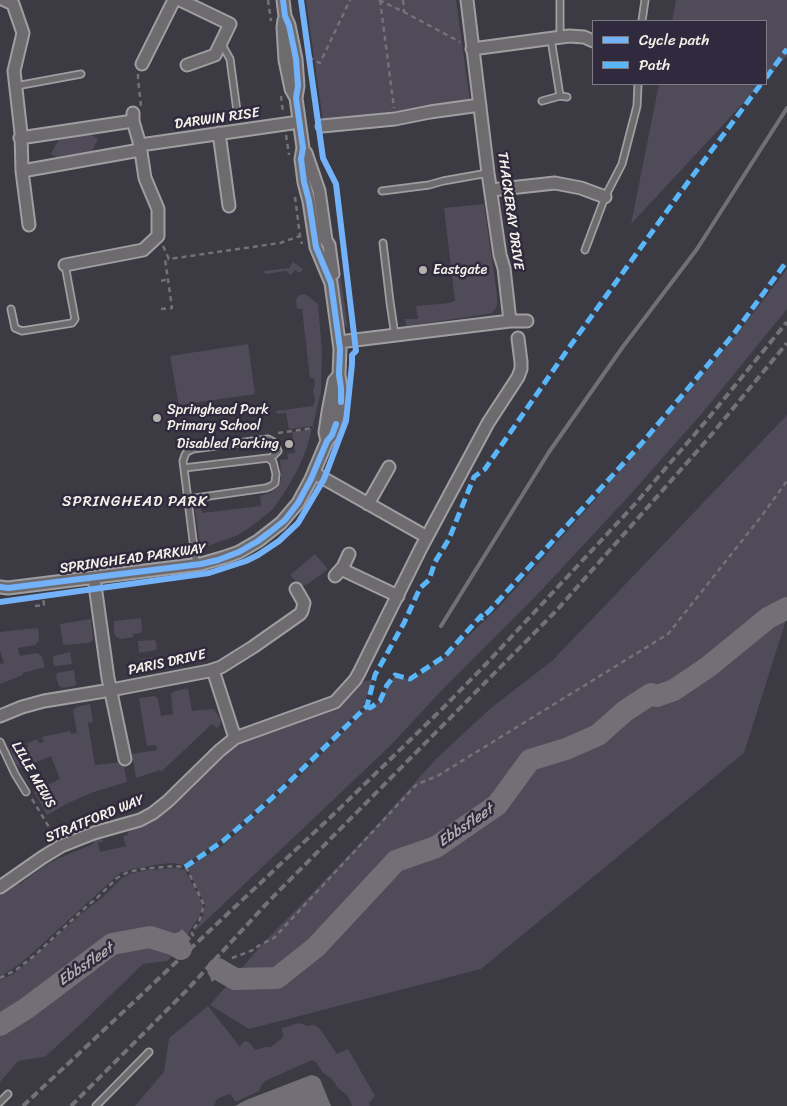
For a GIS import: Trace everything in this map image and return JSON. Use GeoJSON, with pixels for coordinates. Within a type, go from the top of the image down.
{"type":"FeatureCollection","features":[{"type":"Feature","properties":{"kind":"street"},"geometry":{"type":"LineString","coordinates":[[142,64],[174,0]]}},
{"type":"Feature","properties":{"kind":"street"},"geometry":{"type":"LineString","coordinates":[[180,0],[230,24],[215,55],[187,65]]}},
{"type":"Feature","properties":{"kind":"street","name":"SPRINGHEAD PARKWAY"},"geometry":{"type":"LineString","coordinates":[[3,590],[218,560],[239,552],[258,541],[285,520],[298,503],[314,473],[327,441],[332,435],[339,414],[341,388],[339,342],[331,283],[316,247],[301,159],[303,148],[296,98],[298,86],[296,58],[289,25],[285,16],[283,0]]}},
{"type":"Feature","properties":{"kind":"street","name":"THACKERAY DRIVE"},"geometry":{"type":"LineString","coordinates":[[467,0],[488,173],[500,255],[504,268],[510,320]]}},
{"type":"Feature","properties":{"kind":"street"},"geometry":{"type":"LineString","coordinates":[[11,1],[23,33],[14,71],[21,133],[22,171],[29,224]]}},
{"type":"Feature","properties":{"kind":"street"},"geometry":{"type":"LineString","coordinates":[[472,49],[569,36],[592,41]]}},
{"type":"Feature","properties":{"kind":"street"},"geometry":{"type":"LineString","coordinates":[[322,126],[395,119],[480,105]]}},
{"type":"Feature","properties":{"kind":"street"},"geometry":{"type":"LineString","coordinates":[[20,138],[133,117],[146,178],[158,209],[158,236],[143,250],[65,265]]}},
{"type":"Feature","properties":{"kind":"street","name":"DARWIN RISE"},"geometry":{"type":"LineString","coordinates":[[22,171],[219,133],[299,122]]}},
{"type":"Feature","properties":{"kind":"street"},"geometry":{"type":"LineString","coordinates":[[219,133],[229,206]]}},
{"type":"Feature","properties":{"kind":"street"},"geometry":{"type":"LineString","coordinates":[[491,190],[555,183],[582,188],[604,197]]}},
{"type":"Feature","properties":{"kind":"street"},"geometry":{"type":"LineString","coordinates":[[339,342],[510,320],[527,321]]}},
{"type":"Feature","properties":{"kind":"street","name":"STRATFORD WAY"},"geometry":{"type":"LineString","coordinates":[[0,887],[61,846],[148,816],[168,801],[235,738],[335,702],[350,687],[359,673],[427,537],[488,424],[518,377],[521,362],[518,338]]}},
{"type":"Feature","properties":{"kind":"street"},"geometry":{"type":"LineString","coordinates":[[368,504],[389,467]]}},
{"type":"Feature","properties":{"kind":"street"},"geometry":{"type":"LineString","coordinates":[[314,473],[427,537]]}},
{"type":"Feature","properties":{"kind":"street"},"geometry":{"type":"LineString","coordinates":[[350,554],[338,573],[398,596]]}},
{"type":"Feature","properties":{"kind":"street"},"geometry":{"type":"LineString","coordinates":[[94,578],[108,678],[125,759]]}},
{"type":"Feature","properties":{"kind":"street","name":"PARIS DRIVE"},"geometry":{"type":"LineString","coordinates":[[0,716],[44,701],[111,690],[221,667],[300,614],[304,603],[296,589]]}},
{"type":"Feature","properties":{"kind":"street"},"geometry":{"type":"LineString","coordinates":[[213,670],[235,738]]}},
{"type":"Feature","properties":{"kind":"lane"},"geometry":{"type":"LineString","coordinates":[[560,0],[555,38],[560,96]]}},
{"type":"Feature","properties":{"kind":"lane"},"geometry":{"type":"LineString","coordinates":[[642,20],[644,0]]}},
{"type":"Feature","properties":{"kind":"lane"},"geometry":{"type":"LineString","coordinates":[[221,43],[230,59],[237,111]]}},
{"type":"Feature","properties":{"kind":"lane"},"geometry":{"type":"LineString","coordinates":[[16,86],[81,74]]}},
{"type":"Feature","properties":{"kind":"lane"},"geometry":{"type":"LineString","coordinates":[[585,250],[604,197],[622,164],[637,106],[638,85]]}},
{"type":"Feature","properties":{"kind":"lane"},"geometry":{"type":"LineString","coordinates":[[542,101],[560,96],[568,97]]}},
{"type":"Feature","properties":{"kind":"lane"},"geometry":{"type":"LineString","coordinates":[[382,191],[424,186],[441,181],[488,173]]}},
{"type":"Feature","properties":{"kind":"lane"},"geometry":{"type":"LineString","coordinates":[[383,243],[395,336]]}},
{"type":"Feature","properties":{"kind":"lane"},"geometry":{"type":"LineString","coordinates":[[11,308],[15,328],[22,331],[72,323],[75,319],[65,265]]}},
{"type":"Feature","properties":{"kind":"lane"},"geometry":{"type":"LineString","coordinates":[[184,468],[270,459],[277,453],[277,448],[273,441],[266,439],[189,450],[183,458],[184,468],[196,564]]}},
{"type":"Feature","properties":{"kind":"lane"},"geometry":{"type":"LineString","coordinates":[[188,499],[269,487],[275,482],[276,477],[274,465],[270,459]]}},
{"type":"Feature","properties":{"kind":"lane","name":"LILLE MEWS"},"geometry":{"type":"LineString","coordinates":[[0,742],[26,792]]}},
{"type":"Feature","properties":{"kind":"lane"},"geometry":{"type":"LineString","coordinates":[[96,1106],[149,1052]]}},
{"type":"Feature","properties":{"kind":"lane"},"geometry":{"type":"LineString","coordinates":[[0,1102],[8,1094]]}},
{"type":"Feature","properties":{"kind":"path"},"geometry":{"type":"LineString","coordinates":[[268,0],[272,26]]}},
{"type":"Feature","properties":{"kind":"path"},"geometry":{"type":"LineString","coordinates":[[309,56],[320,62],[350,0]]}},
{"type":"Feature","properties":{"kind":"path"},"geometry":{"type":"LineString","coordinates":[[379,0],[472,49]]}},
{"type":"Feature","properties":{"kind":"path"},"geometry":{"type":"LineString","coordinates":[[379,0],[395,119]]}},
{"type":"Feature","properties":{"kind":"path"},"geometry":{"type":"LineString","coordinates":[[403,0],[404,12]]}},
{"type":"Feature","properties":{"kind":"path"},"geometry":{"type":"LineString","coordinates":[[308,47],[310,65]]}},
{"type":"Feature","properties":{"kind":"path"},"geometry":{"type":"LineString","coordinates":[[133,117],[140,108],[138,78],[142,64]]}},
{"type":"Feature","properties":{"kind":"path"},"geometry":{"type":"LineString","coordinates":[[280,88],[290,162]]}},
{"type":"Feature","properties":{"kind":"path"},"geometry":{"type":"LineString","coordinates":[[294,190],[303,246]]}},
{"type":"Feature","properties":{"kind":"path"},"geometry":{"type":"LineString","coordinates":[[158,236],[169,259]]}},
{"type":"Feature","properties":{"kind":"path"},"geometry":{"type":"LineString","coordinates":[[161,309],[172,308],[165,259],[280,243],[302,236]]}},
{"type":"Feature","properties":{"kind":"path"},"geometry":{"type":"LineString","coordinates":[[161,281],[168,279]]}},
{"type":"Feature","properties":{"kind":"path"},"geometry":{"type":"LineString","coordinates":[[278,433],[312,428],[318,430]]}},
{"type":"Feature","properties":{"kind":"path"},"geometry":{"type":"LineString","coordinates":[[232,958],[256,949],[258,946],[274,938],[416,785],[439,775],[668,634],[754,526],[787,481]]}},
{"type":"Feature","properties":{"kind":"path"},"geometry":{"type":"LineString","coordinates":[[35,606],[42,607],[44,604],[43,596]]}},
{"type":"Feature","properties":{"kind":"path"},"geometry":{"type":"LineString","coordinates":[[0,978],[13,972],[35,955],[118,878],[128,872],[174,866],[187,869],[204,906],[200,919],[192,932],[194,936]]}},
{"type":"Feature","properties":{"kind":"shaded area"},"geometry":{"type":"Polygon","coordinates":[[[306,0],[456,0],[470,101],[323,121],[306,0]]]}},
{"type":"Feature","properties":{"kind":"shaded area"},"geometry":{"type":"Polygon","coordinates":[[[676,0],[787,0],[787,56],[767,78],[767,20],[672,20],[676,0]]]}},
{"type":"Feature","properties":{"kind":"shaded area"},"geometry":{"type":"Polygon","coordinates":[[[659,85],[760,85],[631,224],[659,85]]]}},
{"type":"Feature","properties":{"kind":"shaded area"},"geometry":{"type":"Polygon","coordinates":[[[87,132],[98,139],[91,153],[61,159],[51,154],[60,137],[87,132]]]}},
{"type":"Feature","properties":{"kind":"shaded area"},"geometry":{"type":"Polygon","coordinates":[[[484,204],[497,295],[496,308],[492,313],[488,314],[406,326],[405,319],[418,319],[416,306],[455,301],[444,208],[484,204]]]}},
{"type":"Feature","properties":{"kind":"shaded area"},"geometry":{"type":"Polygon","coordinates":[[[336,239],[348,329],[343,323],[330,240],[336,239]]]}},
{"type":"Feature","properties":{"kind":"shaded area"},"geometry":{"type":"Polygon","coordinates":[[[293,262],[303,269],[300,273],[295,270],[291,275],[286,271],[265,274],[264,271],[289,268],[293,262]]]}},
{"type":"Feature","properties":{"kind":"shaded area"},"geometry":{"type":"Polygon","coordinates":[[[787,269],[787,309],[704,411],[628,497],[535,597],[442,690],[391,745],[195,931],[203,916],[205,905],[187,867],[221,847],[305,771],[366,709],[371,708],[382,699],[388,685],[395,677],[411,680],[427,670],[447,656],[500,606],[674,409],[738,333],[787,269]]]}},
{"type":"Feature","properties":{"kind":"shaded area"},"geometry":{"type":"Polygon","coordinates":[[[305,294],[318,304],[322,350],[321,391],[313,426],[289,429],[286,413],[277,414],[276,411],[313,406],[315,400],[313,390],[315,385],[314,378],[310,378],[302,309],[297,309],[296,300],[299,295],[305,294]]]}},
{"type":"Feature","properties":{"kind":"shaded area"},"geometry":{"type":"Polygon","coordinates":[[[248,344],[255,394],[179,405],[170,356],[248,344]]]}},
{"type":"Feature","properties":{"kind":"shaded area"},"geometry":{"type":"Polygon","coordinates":[[[787,415],[787,617],[744,753],[481,969],[249,1029],[210,1005],[266,940],[367,836],[436,759],[492,707],[552,661],[787,415]]]}},
{"type":"Feature","properties":{"kind":"shaded area"},"geometry":{"type":"Polygon","coordinates":[[[312,429],[298,469],[273,509],[238,535],[205,547],[199,538],[196,505],[200,504],[202,513],[261,506],[260,496],[272,492],[279,485],[281,478],[280,460],[288,459],[287,454],[295,453],[292,432],[312,429]]]}},
{"type":"Feature","properties":{"kind":"shaded area"},"geometry":{"type":"Polygon","coordinates":[[[315,554],[328,569],[306,585],[300,585],[290,575],[315,554]]]}},
{"type":"Feature","properties":{"kind":"shaded area"},"geometry":{"type":"Polygon","coordinates":[[[141,618],[141,633],[133,634],[133,637],[121,639],[116,637],[114,621],[141,618]]]}},
{"type":"Feature","properties":{"kind":"shaded area"},"geometry":{"type":"Polygon","coordinates":[[[91,619],[92,641],[89,643],[63,645],[60,624],[91,619]]]}},
{"type":"Feature","properties":{"kind":"shaded area"},"geometry":{"type":"Polygon","coordinates":[[[38,628],[39,640],[35,645],[18,648],[20,656],[39,654],[45,667],[23,673],[23,675],[0,684],[0,664],[4,663],[0,650],[0,632],[38,628]]]}},
{"type":"Feature","properties":{"kind":"shaded area"},"geometry":{"type":"Polygon","coordinates":[[[154,640],[156,642],[156,650],[139,653],[138,641],[154,640]]]}},
{"type":"Feature","properties":{"kind":"shaded area"},"geometry":{"type":"Polygon","coordinates":[[[70,652],[72,664],[54,666],[54,656],[70,652]]]}},
{"type":"Feature","properties":{"kind":"shaded area"},"geometry":{"type":"Polygon","coordinates":[[[154,657],[157,659],[157,667],[139,672],[138,660],[154,657]]]}},
{"type":"Feature","properties":{"kind":"shaded area"},"geometry":{"type":"Polygon","coordinates":[[[74,670],[76,685],[63,688],[59,686],[56,677],[57,673],[74,670]]]}},
{"type":"Feature","properties":{"kind":"shaded area"},"geometry":{"type":"Polygon","coordinates":[[[372,680],[362,708],[266,801],[224,838],[184,865],[171,863],[155,865],[120,873],[28,957],[0,977],[0,892],[13,884],[20,884],[57,859],[93,844],[96,837],[104,841],[98,843],[100,852],[126,846],[123,836],[127,835],[131,828],[155,818],[170,807],[224,754],[235,746],[332,710],[347,700],[359,682],[372,680]]]}},
{"type":"Feature","properties":{"kind":"shaded area"},"geometry":{"type":"Polygon","coordinates":[[[188,688],[192,711],[213,709],[221,721],[220,725],[217,728],[212,724],[161,772],[160,770],[136,778],[132,754],[157,750],[156,745],[147,746],[139,698],[155,696],[158,699],[161,716],[173,714],[171,694],[188,688]]]}},
{"type":"Feature","properties":{"kind":"shaded area"},"geometry":{"type":"Polygon","coordinates":[[[90,704],[93,722],[88,723],[95,765],[123,762],[127,782],[91,793],[47,815],[34,792],[60,779],[51,756],[21,768],[16,764],[10,749],[21,745],[23,749],[28,747],[27,743],[37,739],[39,743],[44,742],[42,737],[46,736],[70,731],[71,734],[77,733],[73,710],[90,704]]]}},
{"type":"Feature","properties":{"kind":"shaded area"},"geometry":{"type":"Polygon","coordinates":[[[177,868],[185,870],[203,907],[188,936],[182,929],[179,932],[165,936],[164,940],[174,955],[167,961],[143,964],[46,1056],[18,1061],[0,1082],[0,980],[13,974],[27,963],[87,909],[102,898],[122,878],[147,870],[177,868]]]}},
{"type":"Feature","properties":{"kind":"shaded area"},"geometry":{"type":"Polygon","coordinates":[[[182,929],[220,969],[225,979],[221,983],[216,979],[212,982],[210,978],[174,955],[170,948],[165,945],[164,940],[167,935],[179,932],[182,929]]]}},
{"type":"Feature","properties":{"kind":"shaded area"},"geometry":{"type":"Polygon","coordinates":[[[208,1006],[240,1047],[246,1041],[255,1050],[271,1047],[281,1039],[284,1036],[281,1028],[299,1023],[308,1026],[314,1025],[320,1029],[337,1054],[348,1049],[375,1096],[369,1103],[370,1106],[352,1106],[348,1096],[312,1060],[265,1081],[259,1091],[238,1101],[235,1101],[229,1094],[217,1099],[214,1106],[135,1106],[164,1072],[169,1038],[208,1006]]]}},
{"type":"Feature","properties":{"kind":"shaded area"},"geometry":{"type":"Polygon","coordinates":[[[311,1075],[320,1079],[331,1106],[235,1106],[246,1100],[311,1075]]]}},
{"type":"Feature","properties":{"kind":"pier"},"geometry":{"type":"Polygon","coordinates":[[[193,937],[221,967],[208,980],[189,970],[172,957],[193,937]]]}},
{"type":"Feature","properties":{"kind":"waterway"},"geometry":{"type":"LineString","coordinates":[[441,626],[549,452],[622,348],[697,249],[787,108]]}},
{"type":"Feature","properties":{"kind":"waterway","name":"Ebbsfleet"},"geometry":{"type":"LineString","coordinates":[[218,969],[235,979],[277,978],[316,947],[396,861],[436,847],[497,805],[530,760],[566,749],[598,735],[625,711],[651,694],[657,696],[674,690],[708,667],[768,618],[787,608]]}},
{"type":"Feature","properties":{"kind":"waterway","name":"Ebbsfleet"},"geometry":{"type":"LineString","coordinates":[[0,1025],[27,1008],[112,944],[150,937],[175,945],[181,949]]}},
{"type":"Feature","properties":{"kind":"railway"},"geometry":{"type":"LineString","coordinates":[[23,1106],[336,812],[487,663],[635,504],[787,322]]}},
{"type":"Feature","properties":{"kind":"railway"},"geometry":{"type":"LineString","coordinates":[[71,1106],[186,991],[269,901],[556,611],[707,440],[787,343]]}},
{"type":"Feature","properties":{"kind":"marked path"},"geometry":{"type":"LineString","coordinates":[[767,77],[787,49]]}},
{"type":"Feature","properties":{"kind":"marked path"},"geometry":{"type":"LineString","coordinates":[[185,867],[223,841],[243,824],[282,789],[367,706],[375,675],[404,623],[420,588],[429,580],[435,562],[449,539],[474,477],[485,469],[568,349],[760,85]]}},
{"type":"Feature","properties":{"kind":"marked path"},"geometry":{"type":"LineString","coordinates":[[367,706],[370,708],[380,701],[387,685],[395,675],[410,679],[445,656],[481,616],[482,618],[490,610],[642,443],[733,335],[787,261]]}},
{"type":"Feature","properties":{"kind":"cycle path"},"geometry":{"type":"LineString","coordinates":[[283,0],[296,59],[298,86],[296,98],[303,148],[301,159],[304,182],[316,247],[331,283],[340,349],[341,402]]}},
{"type":"Feature","properties":{"kind":"cycle path"},"geometry":{"type":"LineString","coordinates":[[0,602],[209,573],[246,561],[279,541],[298,523],[324,479],[346,421],[352,355],[356,351],[336,184],[323,158],[301,0]]}},
{"type":"Feature","properties":{"kind":"cycle path"},"geometry":{"type":"LineString","coordinates":[[0,587],[8,588],[201,564],[239,552],[258,541],[285,520],[298,503],[336,424]]}},
{"type":"Feature","properties":{"kind":"place","name":"Eastgate"},"geometry":{"type":"Point","coordinates":[423,270]}},
{"type":"Feature","properties":{"kind":"place","name":"Springhead Park Primary School"},"geometry":{"type":"Point","coordinates":[157,418]}},
{"type":"Feature","properties":{"kind":"place","name":"Disabled Parking"},"geometry":{"type":"Point","coordinates":[289,444]}},
{"type":"Feature","properties":{"kind":"district","name":"SPRINGHEAD PARK"},"geometry":{"type":"Point","coordinates":[135,502]}}]}
